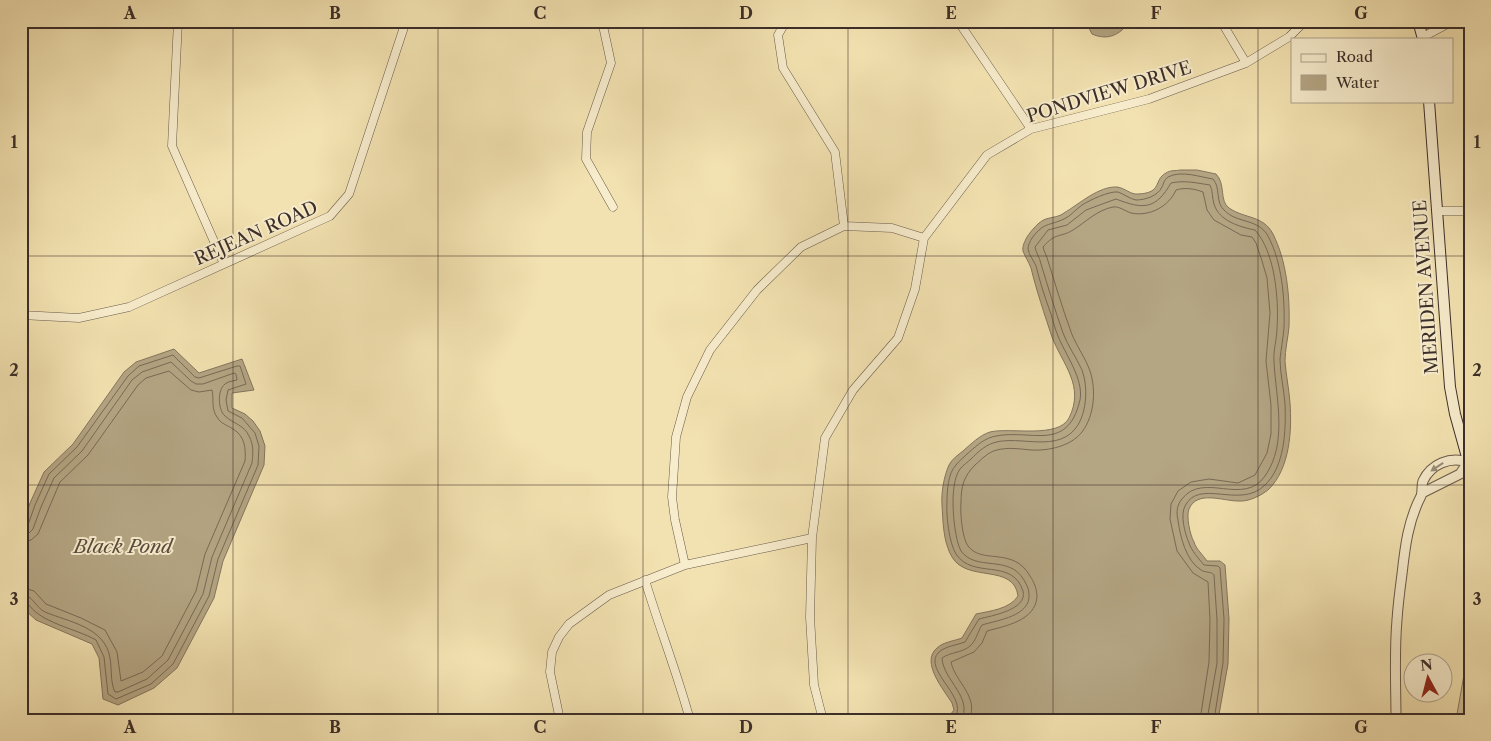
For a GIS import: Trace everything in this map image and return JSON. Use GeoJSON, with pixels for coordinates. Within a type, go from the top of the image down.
{"type":"FeatureCollection","features":[{"type":"Feature","properties":{"kind":"main road"},"geometry":{"type":"LineString","coordinates":[[1418,21],[1423,38]]}},
{"type":"Feature","properties":{"kind":"main road","name":"MERIDEN AVENUE"},"geometry":{"type":"LineString","coordinates":[[1429,102],[1450,387],[1469,465]]}},
{"type":"Feature","properties":{"kind":"street"},"geometry":{"type":"LineString","coordinates":[[178,21],[172,146],[224,264]]}},
{"type":"Feature","properties":{"kind":"street","name":"REJEAN ROAD"},"geometry":{"type":"LineString","coordinates":[[21,315],[79,318],[129,307],[330,216],[349,194],[406,21]]}},
{"type":"Feature","properties":{"kind":"street"},"geometry":{"type":"LineString","coordinates":[[602,21],[612,63],[587,132],[586,159],[613,208]]}},
{"type":"Feature","properties":{"kind":"street"},"geometry":{"type":"LineString","coordinates":[[786,21],[778,35],[783,68],[835,152],[844,226]]}},
{"type":"Feature","properties":{"kind":"street"},"geometry":{"type":"LineString","coordinates":[[958,21],[1031,129]]}},
{"type":"Feature","properties":{"kind":"street"},"geometry":{"type":"LineString","coordinates":[[1221,21],[1246,63]]}},
{"type":"Feature","properties":{"kind":"street","name":"PONDVIEW DRIVE"},"geometry":{"type":"LineString","coordinates":[[823,720],[814,685],[810,617],[812,538],[825,438],[853,390],[898,338],[915,288],[924,238],[987,156],[1031,129],[1149,99],[1246,63],[1289,37],[1305,21]]}},
{"type":"Feature","properties":{"kind":"street"},"geometry":{"type":"LineString","coordinates":[[1423,38],[1454,21]]}},
{"type":"Feature","properties":{"kind":"street"},"geometry":{"type":"LineString","coordinates":[[1438,212],[1470,210]]}},
{"type":"Feature","properties":{"kind":"street"},"geometry":{"type":"LineString","coordinates":[[685,565],[675,520],[672,482],[676,437],[686,397],[710,350],[757,290],[801,247],[844,226],[892,228],[924,238]]}},
{"type":"Feature","properties":{"kind":"street"},"geometry":{"type":"LineString","coordinates":[[1396,720],[1396,621],[1407,534],[1417,502],[1422,493],[1460,474],[1469,465],[1454,460],[1437,464],[1423,481],[1422,493]]}},
{"type":"Feature","properties":{"kind":"street"},"geometry":{"type":"LineString","coordinates":[[560,720],[550,672],[552,652],[559,637],[569,624],[609,595],[685,565],[812,538]]}},
{"type":"Feature","properties":{"kind":"street"},"geometry":{"type":"LineString","coordinates":[[645,580],[690,720]]}},
{"type":"Feature","properties":{"kind":"shaded area"},"geometry":{"type":"Polygon","coordinates":[[[1470,649],[1470,720],[1456,720],[1468,652],[1470,649]]]}},
{"type":"Feature","properties":{"kind":"water"},"geometry":{"type":"Polygon","coordinates":[[[1089,21],[1130,21],[1118,33],[1103,37],[1092,34],[1089,28],[1089,21]]]}},
{"type":"Feature","properties":{"kind":"water"},"geometry":{"type":"Polygon","coordinates":[[[1180,170],[1197,170],[1216,174],[1221,183],[1226,205],[1235,211],[1259,220],[1269,228],[1282,256],[1289,304],[1289,327],[1285,361],[1291,425],[1288,448],[1281,470],[1269,489],[1254,498],[1246,501],[1232,501],[1204,498],[1193,503],[1188,512],[1190,530],[1198,550],[1207,561],[1220,561],[1225,565],[1229,619],[1228,664],[1218,720],[935,720],[950,715],[954,710],[952,703],[935,676],[931,661],[932,654],[942,644],[962,638],[976,614],[1005,607],[1018,596],[1015,586],[1008,580],[968,569],[959,565],[952,557],[945,538],[942,500],[944,479],[949,465],[957,456],[986,433],[1044,430],[1063,424],[1069,418],[1075,396],[1071,376],[1052,337],[1031,268],[1023,251],[1027,237],[1041,222],[1062,214],[1096,192],[1110,187],[1117,187],[1135,194],[1146,193],[1154,189],[1166,173],[1180,170]]]}},
{"type":"Feature","properties":{"kind":"water","name":"Black Pond"},"geometry":{"type":"Polygon","coordinates":[[[174,349],[199,373],[242,359],[254,390],[232,393],[232,408],[245,414],[260,431],[265,446],[264,465],[223,561],[214,598],[177,668],[154,688],[118,705],[103,699],[99,658],[92,644],[36,620],[25,610],[21,599],[21,530],[30,503],[44,472],[73,444],[124,372],[136,362],[174,349]]]}}]}
